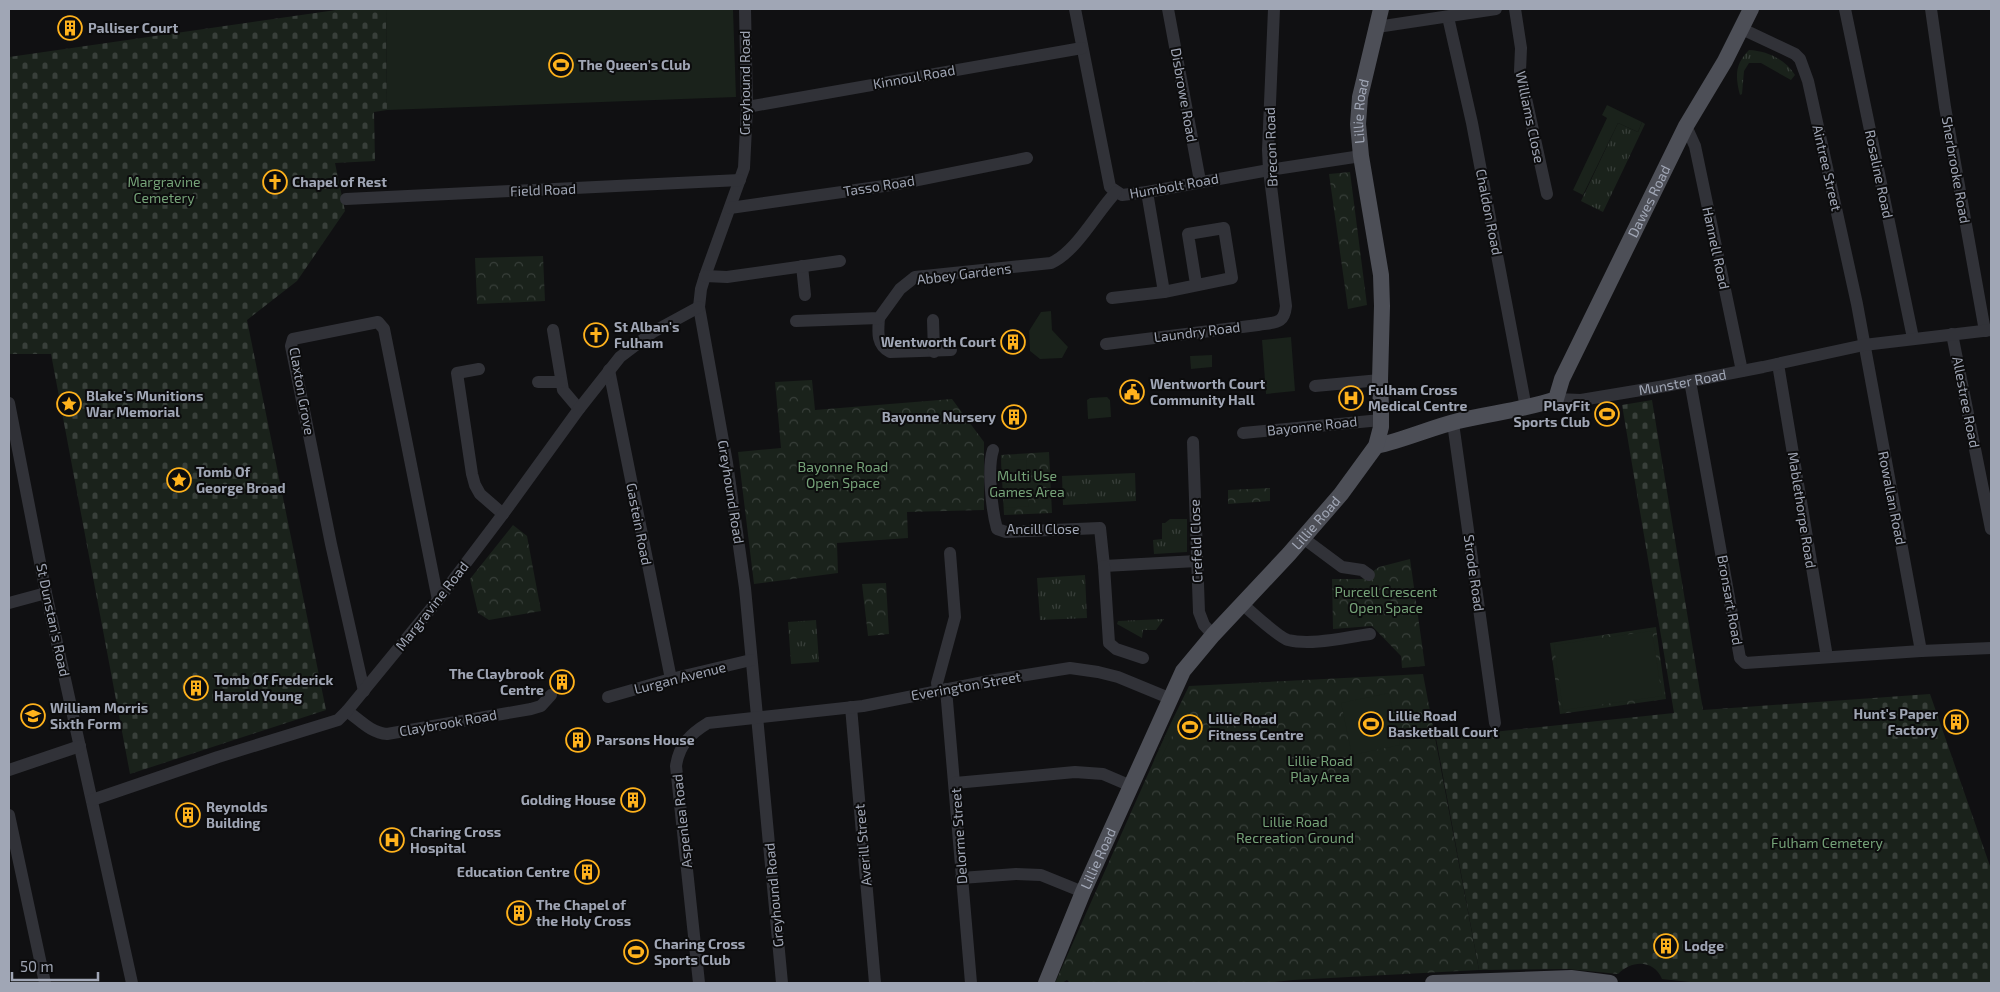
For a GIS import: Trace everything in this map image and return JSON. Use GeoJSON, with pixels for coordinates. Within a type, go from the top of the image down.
{"type":"FeatureCollection","features":[{"type":"Feature","properties":{"kind":"main road","name":"Lillie Road"},"geometry":{"type":"LineString","coordinates":[[1046,983],[1083,892],[1169,698],[1183,671],[1213,635],[1303,538],[1340,494],[1376,446],[1381,420],[1381,274],[1361,156],[1358,124],[1360,97],[1381,9]]}},
{"type":"Feature","properties":{"kind":"main road","name":"Dawes Road"},"geometry":{"type":"LineString","coordinates":[[1556,400],[1562,379],[1686,126],[1725,61],[1751,9]]}},
{"type":"Feature","properties":{"kind":"main road","name":"Munster Road"},"geometry":{"type":"LineString","coordinates":[[1376,446],[1453,423],[1556,400]]}},
{"type":"Feature","properties":{"kind":"main road"},"geometry":{"type":"LineString","coordinates":[[1433,983],[1571,978],[1610,983]]}},
{"type":"Feature","properties":{"kind":"street","name":"Greyhound Road"},"geometry":{"type":"LineString","coordinates":[[749,9],[745,160],[740,180],[705,276],[699,307],[730,482],[745,588],[782,983]]}},
{"type":"Feature","properties":{"kind":"street","name":"Humbolt Road"},"geometry":{"type":"LineString","coordinates":[[1075,9],[1110,187],[1116,192],[1122,195],[1147,192],[1200,181],[1361,156]]}},
{"type":"Feature","properties":{"kind":"street","name":"Disbrowe Road"},"geometry":{"type":"LineString","coordinates":[[1168,9],[1200,181]]}},
{"type":"Feature","properties":{"kind":"street","name":"Brecon Road"},"geometry":{"type":"LineString","coordinates":[[1274,9],[1270,78],[1269,170],[1286,306],[1285,315]]}},
{"type":"Feature","properties":{"kind":"street"},"geometry":{"type":"LineString","coordinates":[[1377,27],[1496,9]]}},
{"type":"Feature","properties":{"kind":"street","name":"Williams Close"},"geometry":{"type":"LineString","coordinates":[[1515,9],[1521,48],[1520,71],[1547,194]]}},
{"type":"Feature","properties":{"kind":"street","name":"Rosaline Road"},"geometry":{"type":"LineString","coordinates":[[1845,9],[1913,338]]}},
{"type":"Feature","properties":{"kind":"street","name":"Sherbrooke Road"},"geometry":{"type":"LineString","coordinates":[[1931,9],[1945,106],[1988,331]]}},
{"type":"Feature","properties":{"kind":"street","name":"Chaldon Road"},"geometry":{"type":"LineString","coordinates":[[1448,17],[1472,123],[1526,408]]}},
{"type":"Feature","properties":{"kind":"street","name":"Aintree Street"},"geometry":{"type":"LineString","coordinates":[[1740,28],[1795,54],[1803,66],[1834,195],[1864,345]]}},
{"type":"Feature","properties":{"kind":"street","name":"Kinnoul Road"},"geometry":{"type":"LineString","coordinates":[[746,107],[1082,48]]}},
{"type":"Feature","properties":{"kind":"street","name":"Hannell Road"},"geometry":{"type":"LineString","coordinates":[[1686,126],[1694,146],[1742,371]]}},
{"type":"Feature","properties":{"kind":"street","name":"Tasso Road"},"geometry":{"type":"LineString","coordinates":[[730,208],[898,184],[1028,158]]}},
{"type":"Feature","properties":{"kind":"street","name":"Field Road"},"geometry":{"type":"LineString","coordinates":[[346,199],[740,180]]}},
{"type":"Feature","properties":{"kind":"street","name":"Abbey Gardens"},"geometry":{"type":"LineString","coordinates":[[879,318],[900,289],[915,277],[1046,264],[1059,260],[1070,250],[1116,192]]}},
{"type":"Feature","properties":{"kind":"street"},"geometry":{"type":"LineString","coordinates":[[1147,192],[1164,292]]}},
{"type":"Feature","properties":{"kind":"street"},"geometry":{"type":"LineString","coordinates":[[1112,298],[1164,292],[1232,278],[1224,228],[1188,234],[1196,284]]}},
{"type":"Feature","properties":{"kind":"street"},"geometry":{"type":"LineString","coordinates":[[705,276],[727,277],[840,261]]}},
{"type":"Feature","properties":{"kind":"street"},"geometry":{"type":"LineString","coordinates":[[802,266],[805,295]]}},
{"type":"Feature","properties":{"kind":"street","name":"Margravine Road"},"geometry":{"type":"LineString","coordinates":[[92,800],[218,757],[338,720],[348,711],[438,600],[579,409],[620,357],[636,343],[699,307]]}},
{"type":"Feature","properties":{"kind":"street","name":"Laundry Road"},"geometry":{"type":"LineString","coordinates":[[1106,344],[1272,323],[1278,322],[1285,315]]}},
{"type":"Feature","properties":{"kind":"street"},"geometry":{"type":"LineString","coordinates":[[796,321],[879,318],[879,343],[884,349],[896,353],[951,350]]}},
{"type":"Feature","properties":{"kind":"street"},"geometry":{"type":"LineString","coordinates":[[933,320],[934,352]]}},
{"type":"Feature","properties":{"kind":"street","name":"Claxton Grove"},"geometry":{"type":"LineString","coordinates":[[364,691],[331,544],[293,356],[291,346],[293,339],[378,322],[384,329],[438,600]]}},
{"type":"Feature","properties":{"kind":"street"},"geometry":{"type":"LineString","coordinates":[[553,330],[563,390],[566,396],[579,409]]}},
{"type":"Feature","properties":{"kind":"street","name":"Munster Road"},"geometry":{"type":"LineString","coordinates":[[1556,400],[1581,400],[1690,381],[1864,345],[1988,331]]}},
{"type":"Feature","properties":{"kind":"street","name":"Allestree Road"},"geometry":{"type":"LineString","coordinates":[[1952,334],[1991,529]]}},
{"type":"Feature","properties":{"kind":"street","name":"Rowallan Road"},"geometry":{"type":"LineString","coordinates":[[1864,345],[1921,651]]}},
{"type":"Feature","properties":{"kind":"street","name":"Mablethorpe Road"},"geometry":{"type":"LineString","coordinates":[[1778,364],[1826,657]]}},
{"type":"Feature","properties":{"kind":"street"},"geometry":{"type":"LineString","coordinates":[[479,369],[457,373],[472,474],[480,494],[503,514]]}},
{"type":"Feature","properties":{"kind":"street","name":"Gastein Road"},"geometry":{"type":"LineString","coordinates":[[610,370],[671,678]]}},
{"type":"Feature","properties":{"kind":"street"},"geometry":{"type":"LineString","coordinates":[[1315,386],[1380,380]]}},
{"type":"Feature","properties":{"kind":"street","name":"Bronsart Road"},"geometry":{"type":"LineString","coordinates":[[1690,381],[1740,658],[1745,663],[1991,648]]}},
{"type":"Feature","properties":{"kind":"street"},"geometry":{"type":"LineString","coordinates":[[538,382],[561,382]]}},
{"type":"Feature","properties":{"kind":"street","name":"St Dunstan's Road"},"geometry":{"type":"LineString","coordinates":[[9,404],[46,593],[132,983]]}},
{"type":"Feature","properties":{"kind":"street","name":"Bayonne Road"},"geometry":{"type":"LineString","coordinates":[[1243,433],[1381,420]]}},
{"type":"Feature","properties":{"kind":"street","name":"Strode Road"},"geometry":{"type":"LineString","coordinates":[[1453,423],[1495,724]]}},
{"type":"Feature","properties":{"kind":"street","name":"Crefeld Close"},"geometry":{"type":"LineString","coordinates":[[1193,442],[1199,612],[1204,625],[1213,635]]}},
{"type":"Feature","properties":{"kind":"street","name":"Ancill Close"},"geometry":{"type":"LineString","coordinates":[[992,450],[990,462],[993,508],[997,529],[1009,532],[1100,528],[1109,643],[1116,649],[1144,658]]}},
{"type":"Feature","properties":{"kind":"street"},"geometry":{"type":"LineString","coordinates":[[1303,538],[1342,567],[1362,570],[1369,576]]}},
{"type":"Feature","properties":{"kind":"street","name":"Delorme Street"},"geometry":{"type":"LineString","coordinates":[[950,553],[955,617],[937,683],[942,690],[955,783],[961,878],[971,983]]}},
{"type":"Feature","properties":{"kind":"street"},"geometry":{"type":"LineString","coordinates":[[1104,566],[1198,561]]}},
{"type":"Feature","properties":{"kind":"street"},"geometry":{"type":"LineString","coordinates":[[9,602],[46,593]]}},
{"type":"Feature","properties":{"kind":"street"},"geometry":{"type":"LineString","coordinates":[[1242,604],[1287,640],[1307,641],[1370,634]]}},
{"type":"Feature","properties":{"kind":"street","name":"Lurgan Avenue"},"geometry":{"type":"LineString","coordinates":[[608,696],[671,678],[751,660]]}},
{"type":"Feature","properties":{"kind":"street","name":"Everington Street"},"geometry":{"type":"LineString","coordinates":[[758,717],[851,707],[1070,668],[1118,677],[1169,698]]}},
{"type":"Feature","properties":{"kind":"street","name":"Claybrook Road"},"geometry":{"type":"LineString","coordinates":[[348,711],[372,730],[387,734],[531,709],[541,706],[550,695]]}},
{"type":"Feature","properties":{"kind":"street","name":"Averill Street"},"geometry":{"type":"LineString","coordinates":[[851,707],[875,983]]}},
{"type":"Feature","properties":{"kind":"street","name":"Aspenlea Road"},"geometry":{"type":"LineString","coordinates":[[699,983],[676,766],[678,754],[689,736],[708,723],[758,717]]}},
{"type":"Feature","properties":{"kind":"street"},"geometry":{"type":"LineString","coordinates":[[9,770],[80,746]]}},
{"type":"Feature","properties":{"kind":"street"},"geometry":{"type":"LineString","coordinates":[[955,783],[1075,772],[1103,774],[1131,786]]}},
{"type":"Feature","properties":{"kind":"street"},"geometry":{"type":"LineString","coordinates":[[9,815],[45,983]]}},
{"type":"Feature","properties":{"kind":"street"},"geometry":{"type":"LineString","coordinates":[[961,878],[1016,874],[1041,875],[1083,892]]}},
{"type":"Feature","properties":{"kind":"green space","name":"Margravine Cemetery"},"geometry":{"type":"Polygon","coordinates":[[[343,9],[386,9],[387,110],[374,112],[375,161],[335,163],[345,211],[297,281],[247,320],[326,710],[130,774],[51,354],[9,354],[9,57],[343,9]]]}},
{"type":"Feature","properties":{"kind":"green space","name":"The Queen’s Club"},"geometry":{"type":"Polygon","coordinates":[[[386,9],[733,9],[736,97],[387,110],[386,9]]]}},
{"type":"Feature","properties":{"kind":"green space"},"geometry":{"type":"Polygon","coordinates":[[[1749,50],[1762,52],[1781,60],[1795,75],[1791,80],[1761,63],[1749,63],[1744,71],[1742,94],[1740,95],[1737,71],[1741,60],[1749,50]]]}},
{"type":"Feature","properties":{"kind":"green space"},"geometry":{"type":"Polygon","coordinates":[[[1607,105],[1642,122],[1638,132],[1618,123],[1583,195],[1573,190],[1607,118],[1602,115],[1607,105]]]}},
{"type":"Feature","properties":{"kind":"green space"},"geometry":{"type":"Polygon","coordinates":[[[1642,122],[1645,124],[1603,212],[1581,201],[1618,123],[1638,132],[1642,122]]]}},
{"type":"Feature","properties":{"kind":"green space"},"geometry":{"type":"Polygon","coordinates":[[[1350,172],[1367,305],[1348,309],[1329,174],[1350,172]]]}},
{"type":"Feature","properties":{"kind":"green space"},"geometry":{"type":"Polygon","coordinates":[[[543,256],[545,301],[477,304],[475,258],[543,256]]]}},
{"type":"Feature","properties":{"kind":"green space"},"geometry":{"type":"Polygon","coordinates":[[[1051,311],[1052,330],[1068,347],[1062,358],[1040,359],[1030,351],[1029,331],[1041,312],[1051,311]]]}},
{"type":"Feature","properties":{"kind":"green space"},"geometry":{"type":"Polygon","coordinates":[[[1291,337],[1295,391],[1266,394],[1262,340],[1291,337]]]}},
{"type":"Feature","properties":{"kind":"green space"},"geometry":{"type":"Polygon","coordinates":[[[1212,355],[1212,367],[1191,369],[1190,356],[1212,355]]]}},
{"type":"Feature","properties":{"kind":"green space","name":"Bayonne Road Open Space"},"geometry":{"type":"Polygon","coordinates":[[[812,380],[815,410],[952,399],[984,442],[984,510],[907,512],[908,538],[837,543],[838,573],[754,584],[738,452],[781,448],[775,382],[812,380]]]}},
{"type":"Feature","properties":{"kind":"green space"},"geometry":{"type":"Polygon","coordinates":[[[1107,397],[1110,400],[1111,417],[1088,419],[1087,400],[1090,398],[1107,397]]]}},
{"type":"Feature","properties":{"kind":"green space","name":"Fulham Cemetery"},"geometry":{"type":"Polygon","coordinates":[[[1652,400],[1703,710],[1930,694],[1991,869],[1991,983],[1699,983],[1662,979],[1654,968],[1642,964],[1629,966],[1618,974],[1568,969],[1479,970],[1436,738],[1674,713],[1622,405],[1652,400]]]}},
{"type":"Feature","properties":{"kind":"green space","name":"Multi Use Games Area"},"geometry":{"type":"Polygon","coordinates":[[[1049,452],[1052,513],[1004,515],[1001,455],[1049,452]]]}},
{"type":"Feature","properties":{"kind":"green space"},"geometry":{"type":"Polygon","coordinates":[[[1026,459],[1029,506],[1004,508],[1001,460],[1026,459]]]}},
{"type":"Feature","properties":{"kind":"green space"},"geometry":{"type":"Polygon","coordinates":[[[1135,473],[1136,501],[1063,505],[1062,476],[1135,473]]]}},
{"type":"Feature","properties":{"kind":"green space"},"geometry":{"type":"Polygon","coordinates":[[[1270,488],[1270,501],[1228,504],[1228,490],[1270,488]]]}},
{"type":"Feature","properties":{"kind":"green space"},"geometry":{"type":"Polygon","coordinates":[[[1170,519],[1187,519],[1187,552],[1154,554],[1153,540],[1162,539],[1162,523],[1170,519]]]}},
{"type":"Feature","properties":{"kind":"green space"},"geometry":{"type":"Polygon","coordinates":[[[513,525],[527,536],[541,611],[489,620],[478,613],[470,579],[513,525]]]}},
{"type":"Feature","properties":{"kind":"green space","name":"Purcell Crescent Open Space"},"geometry":{"type":"Polygon","coordinates":[[[1410,559],[1425,666],[1402,668],[1401,656],[1372,626],[1333,629],[1332,579],[1362,579],[1379,567],[1410,559]]]}},
{"type":"Feature","properties":{"kind":"green space"},"geometry":{"type":"Polygon","coordinates":[[[1085,575],[1087,618],[1040,620],[1037,578],[1085,575]]]}},
{"type":"Feature","properties":{"kind":"green space"},"geometry":{"type":"Polygon","coordinates":[[[886,583],[889,634],[868,636],[862,584],[886,583]]]}},
{"type":"Feature","properties":{"kind":"green space"},"geometry":{"type":"Polygon","coordinates":[[[1164,619],[1156,630],[1143,630],[1142,638],[1117,624],[1118,621],[1164,619]]]}},
{"type":"Feature","properties":{"kind":"green space"},"geometry":{"type":"Polygon","coordinates":[[[816,620],[819,662],[791,664],[788,622],[816,620]]]}},
{"type":"Feature","properties":{"kind":"green space"},"geometry":{"type":"Polygon","coordinates":[[[1656,627],[1666,699],[1560,714],[1550,643],[1656,627]]]}},
{"type":"Feature","properties":{"kind":"green space"},"geometry":{"type":"Polygon","coordinates":[[[1652,631],[1662,696],[1563,710],[1554,645],[1652,631]]]}},
{"type":"Feature","properties":{"kind":"green space","name":"Lillie Road Recreation Ground"},"geometry":{"type":"Polygon","coordinates":[[[1423,674],[1479,970],[1266,983],[1070,983],[1067,980],[1062,983],[1055,983],[1189,686],[1423,674]]]}},
{"type":"Feature","properties":{"kind":"green space","name":"Lillie Road Basketball Court"},"geometry":{"type":"Polygon","coordinates":[[[1389,693],[1400,745],[1352,755],[1341,703],[1389,693]]]}},
{"type":"Feature","properties":{"kind":"green space"},"geometry":{"type":"Polygon","coordinates":[[[1180,712],[1183,714],[1159,762],[1154,760],[1175,715],[1178,716],[1180,712]]]}},
{"type":"Feature","properties":{"kind":"place","name":"Palliser Court"},"geometry":{"type":"Point","coordinates":[70,28]}},
{"type":"Feature","properties":{"kind":"place","name":"The Queen’s Club"},"geometry":{"type":"Point","coordinates":[561,65]}},
{"type":"Feature","properties":{"kind":"place","name":"Chapel of Rest"},"geometry":{"type":"Point","coordinates":[275,182]}},
{"type":"Feature","properties":{"kind":"place","name":"St Alban's Fulham"},"geometry":{"type":"Point","coordinates":[596,335]}},
{"type":"Feature","properties":{"kind":"place","name":"Wentworth Court"},"geometry":{"type":"Point","coordinates":[1013,342]}},
{"type":"Feature","properties":{"kind":"place","name":"Wentworth Court Community Hall"},"geometry":{"type":"Point","coordinates":[1132,392]}},
{"type":"Feature","properties":{"kind":"place","name":"Fulham Cross Medical Centre"},"geometry":{"type":"Point","coordinates":[1351,398]}},
{"type":"Feature","properties":{"kind":"place","name":"Blake's Munitions War Memorial"},"geometry":{"type":"Point","coordinates":[69,404]}},
{"type":"Feature","properties":{"kind":"place","name":"PlayFit Sports Club"},"geometry":{"type":"Point","coordinates":[1607,414]}},
{"type":"Feature","properties":{"kind":"place","name":"Bayonne Nursery"},"geometry":{"type":"Point","coordinates":[1014,417]}},
{"type":"Feature","properties":{"kind":"place","name":"Tomb Of George Broad"},"geometry":{"type":"Point","coordinates":[179,480]}},
{"type":"Feature","properties":{"kind":"place","name":"The Claybrook Centre"},"geometry":{"type":"Point","coordinates":[562,682]}},
{"type":"Feature","properties":{"kind":"place","name":"Tomb Of Frederick Harold Young"},"geometry":{"type":"Point","coordinates":[196,688]}},
{"type":"Feature","properties":{"kind":"place","name":"William Morris Sixth Form"},"geometry":{"type":"Point","coordinates":[33,716]}},
{"type":"Feature","properties":{"kind":"place","name":"Hunt's Paper Factory"},"geometry":{"type":"Point","coordinates":[1956,722]}},
{"type":"Feature","properties":{"kind":"place","name":"Lillie Road Basketball Court"},"geometry":{"type":"Point","coordinates":[1371,724]}},
{"type":"Feature","properties":{"kind":"place","name":"Lillie Road Fitness Centre"},"geometry":{"type":"Point","coordinates":[1190,727]}},
{"type":"Feature","properties":{"kind":"place","name":"Parsons House"},"geometry":{"type":"Point","coordinates":[578,740]}},
{"type":"Feature","properties":{"kind":"place","name":"Golding House"},"geometry":{"type":"Point","coordinates":[633,800]}},
{"type":"Feature","properties":{"kind":"place","name":"Reynolds Building"},"geometry":{"type":"Point","coordinates":[188,815]}},
{"type":"Feature","properties":{"kind":"place","name":"Charing Cross Hospital"},"geometry":{"type":"Point","coordinates":[392,840]}},
{"type":"Feature","properties":{"kind":"place","name":"Education Centre"},"geometry":{"type":"Point","coordinates":[587,872]}},
{"type":"Feature","properties":{"kind":"place","name":"The Chapel of the Holy Cross"},"geometry":{"type":"Point","coordinates":[519,913]}},
{"type":"Feature","properties":{"kind":"place","name":"Lodge"},"geometry":{"type":"Point","coordinates":[1666,946]}},
{"type":"Feature","properties":{"kind":"place","name":"Charing Cross Sports Club"},"geometry":{"type":"Point","coordinates":[636,952]}},
{"type":"Feature","properties":{"kind":"park label","name":"Lillie Road Play Area"},"geometry":{"type":"Point","coordinates":[1320,770]}}]}
